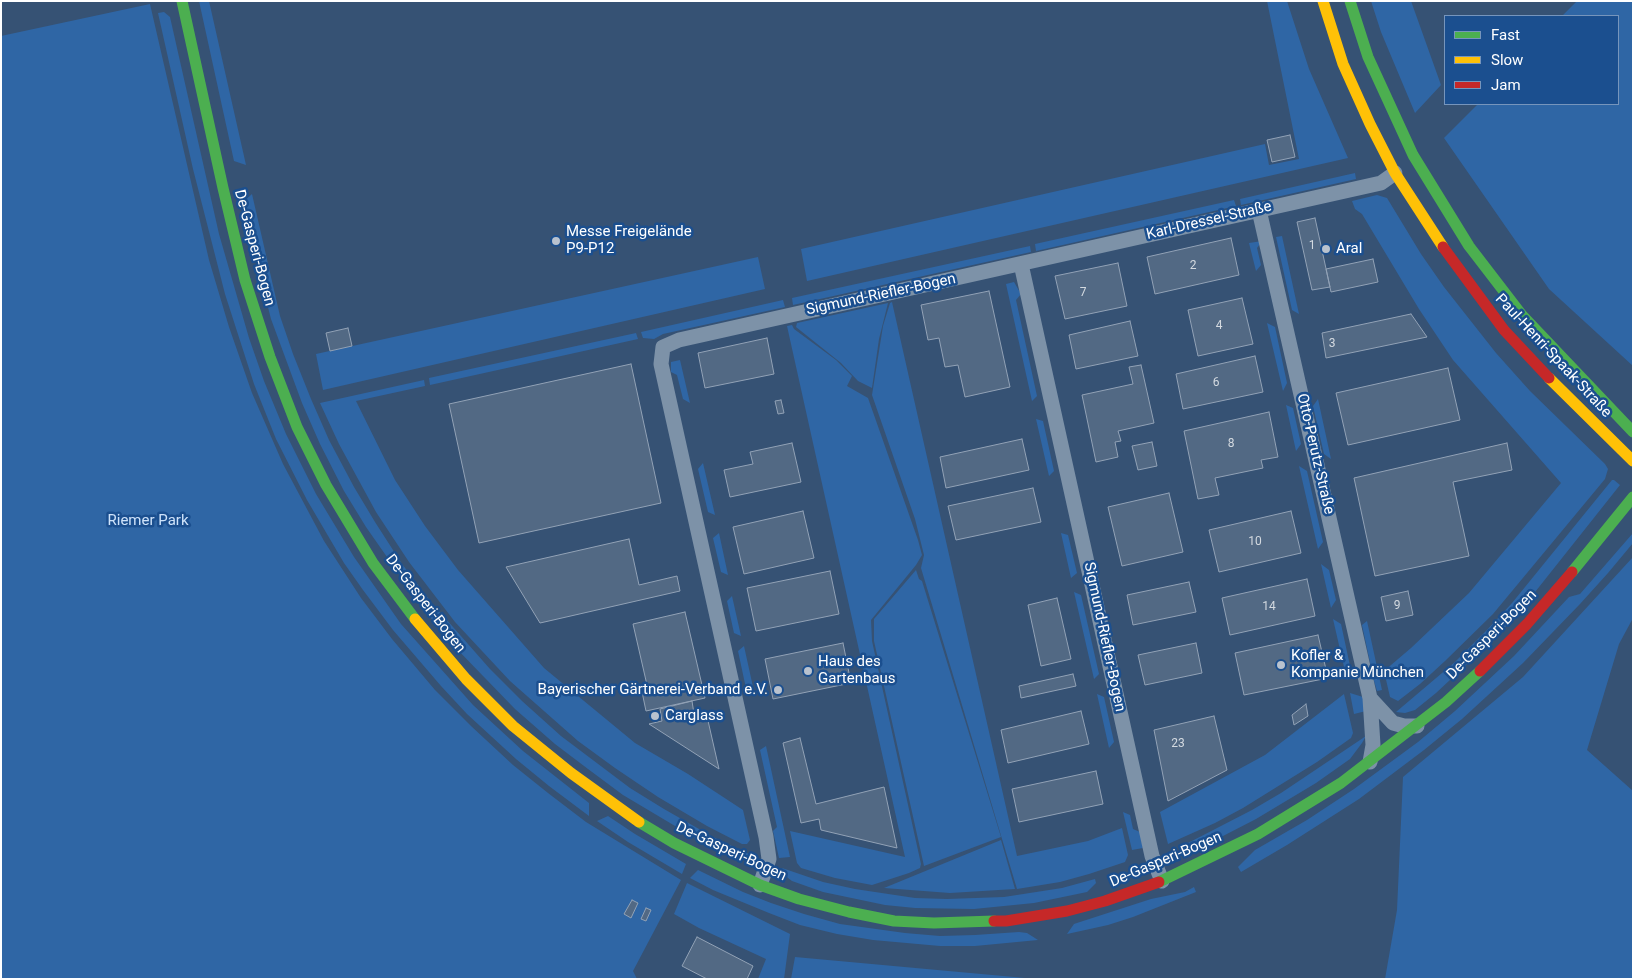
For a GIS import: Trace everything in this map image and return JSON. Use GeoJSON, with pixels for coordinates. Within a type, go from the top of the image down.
{"type":"FeatureCollection","features":[{"type":"Feature","properties":{"kind":"main road","name":"De-Gasperi-Bogen"},"geometry":{"type":"LineString","coordinates":[[182,1],[238,252],[270,357],[297,427],[326,485],[373,563],[413,618],[466,679],[513,726],[571,773],[633,818],[697,855],[760,885],[799,899],[885,919],[934,923],[1006,922],[1067,911],[1105,901],[1162,881],[1258,834],[1302,808],[1370,762],[1417,726],[1453,696],[1527,624],[1633,498]]}},
{"type":"Feature","properties":{"kind":"main road","name":"Paul-Henri-Spaak-Straße"},"geometry":{"type":"LineString","coordinates":[[1323,1],[1343,64],[1370,124],[1395,173],[1450,258],[1504,330],[1564,394],[1633,461]]}},
{"type":"Feature","properties":{"kind":"main road","name":"Paul-Henri-Spaak-Straße"},"geometry":{"type":"LineString","coordinates":[[1350,1],[1368,57],[1413,155],[1469,246],[1522,315],[1633,432]]}},
{"type":"Feature","properties":{"kind":"main road"},"geometry":{"type":"LineString","coordinates":[[1606,404],[1632,412]]}},
{"type":"Feature","properties":{"kind":"street","name":"Karl-Dressel-Straße"},"geometry":{"type":"LineString","coordinates":[[1021,264],[1381,183],[1395,173]]}},
{"type":"Feature","properties":{"kind":"street","name":"Otto-Perutz-Straße"},"geometry":{"type":"LineString","coordinates":[[1259,210],[1370,698],[1373,745],[1370,762]]}},
{"type":"Feature","properties":{"kind":"street","name":"Sigmund-Riefler-Bogen"},"geometry":{"type":"LineString","coordinates":[[760,885],[769,859],[766,837],[661,364],[663,347],[679,340],[1021,264],[1147,836],[1152,856],[1162,881]]}},
{"type":"Feature","properties":{"kind":"street","name":"Otto-Perutz-Straße"},"geometry":{"type":"LineString","coordinates":[[1370,698],[1393,723],[1404,726],[1417,726]]}},
{"type":"Feature","properties":{"kind":"green space"},"geometry":{"type":"Polygon","coordinates":[[[199,1],[209,1],[246,165],[234,161],[199,1]]]}},
{"type":"Feature","properties":{"kind":"green space"},"geometry":{"type":"Polygon","coordinates":[[[1267,1],[1287,1],[1309,69],[1348,158],[807,281],[801,249],[1265,144],[1269,165],[1299,159],[1267,1]]]}},
{"type":"Feature","properties":{"kind":"green space"},"geometry":{"type":"Polygon","coordinates":[[[1371,1],[1411,1],[1441,85],[1415,113],[1381,32],[1371,1]]]}},
{"type":"Feature","properties":{"kind":"green space"},"geometry":{"type":"Polygon","coordinates":[[[1577,1],[1633,1],[1633,366],[1549,289],[1444,138],[1477,105],[1619,105],[1619,15],[1563,15],[1577,1]]]}},
{"type":"Feature","properties":{"kind":"green space","name":"Riemer Park"},"geometry":{"type":"Polygon","coordinates":[[[150,4],[209,260],[229,327],[252,393],[283,464],[324,541],[361,598],[392,639],[435,690],[513,765],[548,793],[586,822],[681,880],[633,971],[637,979],[1,979],[1,36],[150,4]]]}},
{"type":"Feature","properties":{"kind":"green space"},"geometry":{"type":"Polygon","coordinates":[[[164,12],[170,17],[219,234],[249,338],[286,434],[316,494],[354,557],[401,624],[473,705],[523,751],[589,803],[589,816],[516,759],[467,714],[441,686],[393,630],[363,590],[344,563],[307,500],[276,439],[254,384],[225,294],[193,169],[158,13],[164,12]]]}},
{"type":"Feature","properties":{"kind":"green space"},"geometry":{"type":"Polygon","coordinates":[[[1355,173],[1356,179],[1241,205],[1240,199],[1355,173]]]}},
{"type":"Feature","properties":{"kind":"green space"},"geometry":{"type":"Polygon","coordinates":[[[252,194],[280,316],[311,399],[329,440],[354,487],[402,564],[431,602],[490,669],[561,736],[630,788],[713,837],[753,856],[751,858],[737,860],[707,845],[623,795],[555,744],[515,709],[453,645],[422,607],[366,527],[344,491],[302,403],[271,319],[253,249],[243,202],[252,194]]]}},
{"type":"Feature","properties":{"kind":"green space"},"geometry":{"type":"Polygon","coordinates":[[[1377,195],[1387,198],[1421,254],[1444,287],[1496,353],[1530,391],[1608,469],[1605,479],[1493,614],[1420,684],[1398,701],[1390,697],[1384,671],[1469,593],[1561,483],[1453,360],[1419,309],[1362,214],[1355,209],[1352,201],[1377,195]]]}},
{"type":"Feature","properties":{"kind":"green space"},"geometry":{"type":"Polygon","coordinates":[[[1234,200],[1236,206],[1036,251],[1035,244],[1234,200]]]}},
{"type":"Feature","properties":{"kind":"green space"},"geometry":{"type":"Polygon","coordinates":[[[1282,236],[1299,314],[1292,310],[1276,237],[1282,236]]]}},
{"type":"Feature","properties":{"kind":"green space"},"geometry":{"type":"Polygon","coordinates":[[[1262,241],[1257,248],[1261,265],[1256,271],[1249,243],[1262,241]]]}},
{"type":"Feature","properties":{"kind":"green space"},"geometry":{"type":"Polygon","coordinates":[[[1030,246],[1031,252],[793,305],[792,298],[1030,246]]]}},
{"type":"Feature","properties":{"kind":"green space"},"geometry":{"type":"Polygon","coordinates":[[[758,257],[765,289],[323,390],[316,354],[758,257]]]}},
{"type":"Feature","properties":{"kind":"green space"},"geometry":{"type":"Polygon","coordinates":[[[1014,282],[1021,294],[1016,300],[1037,396],[1032,401],[1006,284],[1014,282]]]}},
{"type":"Feature","properties":{"kind":"green space"},"geometry":{"type":"Polygon","coordinates":[[[783,300],[785,307],[663,334],[654,339],[643,338],[641,332],[783,300]]]}},
{"type":"Feature","properties":{"kind":"green space"},"geometry":{"type":"Polygon","coordinates":[[[892,302],[1017,856],[1088,841],[1122,828],[1128,855],[1125,862],[1060,882],[1017,889],[921,568],[924,555],[915,519],[872,395],[883,326],[890,303],[892,302]]]}},
{"type":"Feature","properties":{"kind":"green space"},"geometry":{"type":"Polygon","coordinates":[[[888,303],[879,339],[872,388],[858,381],[841,363],[796,327],[797,323],[888,303]]]}},
{"type":"Feature","properties":{"kind":"green space"},"geometry":{"type":"Polygon","coordinates":[[[1267,323],[1275,327],[1287,383],[1283,391],[1267,323]]]}},
{"type":"Feature","properties":{"kind":"green space"},"geometry":{"type":"Polygon","coordinates":[[[792,325],[794,329],[836,360],[852,376],[847,386],[868,398],[922,555],[871,620],[872,641],[921,864],[920,868],[909,873],[872,885],[835,878],[801,868],[797,863],[790,831],[905,857],[787,326],[792,325]]]}},
{"type":"Feature","properties":{"kind":"green space"},"geometry":{"type":"Polygon","coordinates":[[[636,333],[638,339],[430,385],[429,378],[636,333]]]}},
{"type":"Feature","properties":{"kind":"green space"},"geometry":{"type":"Polygon","coordinates":[[[680,360],[690,403],[683,399],[677,375],[671,372],[671,362],[680,360]]]}},
{"type":"Feature","properties":{"kind":"green space"},"geometry":{"type":"Polygon","coordinates":[[[424,380],[425,386],[356,401],[395,480],[425,526],[458,570],[544,668],[635,743],[688,774],[743,810],[750,840],[747,844],[742,844],[707,826],[658,797],[578,741],[510,681],[455,622],[409,562],[376,512],[339,444],[320,403],[424,380]]]}},
{"type":"Feature","properties":{"kind":"green space"},"geometry":{"type":"Polygon","coordinates":[[[1318,399],[1331,459],[1324,454],[1313,406],[1318,399]]]}},
{"type":"Feature","properties":{"kind":"green space"},"geometry":{"type":"Polygon","coordinates":[[[1286,405],[1293,408],[1301,444],[1296,451],[1286,405]]]}},
{"type":"Feature","properties":{"kind":"green space"},"geometry":{"type":"Polygon","coordinates":[[[1036,419],[1043,421],[1054,471],[1049,476],[1036,419]]]}},
{"type":"Feature","properties":{"kind":"green space"},"geometry":{"type":"Polygon","coordinates":[[[703,463],[715,515],[708,512],[698,469],[703,463]]]}},
{"type":"Feature","properties":{"kind":"green space"},"geometry":{"type":"Polygon","coordinates":[[[1299,466],[1307,471],[1323,542],[1318,549],[1299,466]]]}},
{"type":"Feature","properties":{"kind":"green space"},"geometry":{"type":"Polygon","coordinates":[[[1612,480],[1620,485],[1520,611],[1494,639],[1415,710],[1405,713],[1396,712],[1455,662],[1486,631],[1512,603],[1612,480]]]}},
{"type":"Feature","properties":{"kind":"green space"},"geometry":{"type":"Polygon","coordinates":[[[719,533],[728,575],[721,572],[713,538],[719,533]]]}},
{"type":"Feature","properties":{"kind":"green space"},"geometry":{"type":"Polygon","coordinates":[[[1061,533],[1068,535],[1077,573],[1071,578],[1061,533]]]}},
{"type":"Feature","properties":{"kind":"green space"},"geometry":{"type":"Polygon","coordinates":[[[1633,533],[1633,543],[1580,604],[1523,663],[1462,719],[1359,799],[1241,872],[1238,867],[1255,850],[1307,820],[1354,789],[1418,742],[1455,711],[1514,656],[1569,597],[1580,594],[1633,533]]]}},
{"type":"Feature","properties":{"kind":"green space"},"geometry":{"type":"Polygon","coordinates":[[[1633,557],[1633,618],[1619,644],[1587,750],[1633,791],[1633,979],[1385,979],[1397,910],[1403,777],[1523,677],[1633,557]]]}},
{"type":"Feature","properties":{"kind":"green space"},"geometry":{"type":"Polygon","coordinates":[[[1321,564],[1329,570],[1336,600],[1331,608],[1321,564]]]}},
{"type":"Feature","properties":{"kind":"green space"},"geometry":{"type":"Polygon","coordinates":[[[916,570],[919,579],[922,581],[1001,837],[924,866],[874,641],[874,619],[916,570]]]}},
{"type":"Feature","properties":{"kind":"green space"},"geometry":{"type":"Polygon","coordinates":[[[1074,592],[1081,595],[1099,674],[1094,679],[1074,592]]]}},
{"type":"Feature","properties":{"kind":"green space"},"geometry":{"type":"Polygon","coordinates":[[[732,596],[741,636],[734,633],[727,601],[732,596]]]}},
{"type":"Feature","properties":{"kind":"green space"},"geometry":{"type":"Polygon","coordinates":[[[1333,619],[1341,624],[1352,675],[1347,680],[1333,619]]]}},
{"type":"Feature","properties":{"kind":"green space"},"geometry":{"type":"Polygon","coordinates":[[[1367,621],[1382,690],[1377,691],[1362,625],[1367,621]]]}},
{"type":"Feature","properties":{"kind":"green space"},"geometry":{"type":"Polygon","coordinates":[[[744,646],[755,696],[747,693],[738,651],[744,646]]]}},
{"type":"Feature","properties":{"kind":"green space"},"geometry":{"type":"Polygon","coordinates":[[[1350,693],[1363,697],[1366,711],[1354,714],[1350,693]]]}},
{"type":"Feature","properties":{"kind":"green space"},"geometry":{"type":"Polygon","coordinates":[[[1097,694],[1104,697],[1114,742],[1109,748],[1097,694]]]}},
{"type":"Feature","properties":{"kind":"green space"},"geometry":{"type":"Polygon","coordinates":[[[1344,694],[1353,733],[1351,738],[1317,762],[1243,808],[1168,844],[1160,812],[1265,755],[1344,694]]]}},
{"type":"Feature","properties":{"kind":"green space"},"geometry":{"type":"Polygon","coordinates":[[[1366,736],[1350,759],[1316,783],[1256,819],[1192,852],[1188,843],[1281,793],[1366,736]]]}},
{"type":"Feature","properties":{"kind":"green space"},"geometry":{"type":"Polygon","coordinates":[[[766,746],[790,857],[779,858],[773,831],[777,827],[760,750],[766,746]]]}},
{"type":"Feature","properties":{"kind":"green space"},"geometry":{"type":"Polygon","coordinates":[[[1123,812],[1130,815],[1133,829],[1140,832],[1143,848],[1132,850],[1123,812]]]}},
{"type":"Feature","properties":{"kind":"green space"},"geometry":{"type":"Polygon","coordinates":[[[608,816],[686,864],[682,874],[597,821],[608,816]]]}},
{"type":"Feature","properties":{"kind":"green space"},"geometry":{"type":"Polygon","coordinates":[[[1001,840],[1015,889],[950,893],[884,888],[1001,840]]]}},
{"type":"Feature","properties":{"kind":"green space"},"geometry":{"type":"Polygon","coordinates":[[[782,868],[823,882],[915,898],[1004,897],[1062,888],[1095,879],[1096,883],[1087,892],[1034,903],[974,909],[915,908],[885,905],[823,892],[792,881],[782,868]]]}},
{"type":"Feature","properties":{"kind":"green space"},"geometry":{"type":"Polygon","coordinates":[[[698,870],[743,892],[771,903],[840,924],[940,936],[1019,932],[1027,933],[1038,940],[975,946],[940,946],[873,940],[837,934],[800,925],[713,890],[690,878],[698,870]]]}},
{"type":"Feature","properties":{"kind":"green space"},"geometry":{"type":"Polygon","coordinates":[[[687,883],[790,934],[784,979],[758,979],[766,959],[699,928],[674,914],[687,883]]]}},
{"type":"Feature","properties":{"kind":"green space"},"geometry":{"type":"Polygon","coordinates":[[[1194,887],[1196,892],[1133,917],[1108,925],[1067,934],[1074,924],[1151,899],[1185,892],[1194,887]]]}},
{"type":"Feature","properties":{"kind":"green space"},"geometry":{"type":"Polygon","coordinates":[[[795,957],[1036,979],[791,979],[795,957]]]}},
{"type":"Feature","properties":{"kind":"building"},"geometry":{"type":"Polygon","coordinates":[[[1290,135],[1295,157],[1272,162],[1267,140],[1290,135]]]}},
{"type":"Feature","properties":{"kind":"building"},"geometry":{"type":"Polygon","coordinates":[[[1315,218],[1330,287],[1312,290],[1297,222],[1315,218]]]}},
{"type":"Feature","properties":{"kind":"building"},"geometry":{"type":"Polygon","coordinates":[[[1231,238],[1239,275],[1155,294],[1147,257],[1231,238]]]}},
{"type":"Feature","properties":{"kind":"building"},"geometry":{"type":"Polygon","coordinates":[[[1373,259],[1378,282],[1331,292],[1326,269],[1373,259]]]}},
{"type":"Feature","properties":{"kind":"building"},"geometry":{"type":"Polygon","coordinates":[[[1118,263],[1127,306],[1065,319],[1055,276],[1118,263]]]}},
{"type":"Feature","properties":{"kind":"building"},"geometry":{"type":"Polygon","coordinates":[[[989,291],[1010,387],[965,397],[958,365],[945,367],[939,338],[928,340],[921,305],[989,291]]]}},
{"type":"Feature","properties":{"kind":"building"},"geometry":{"type":"Polygon","coordinates":[[[1242,298],[1253,344],[1198,356],[1188,310],[1242,298]]]}},
{"type":"Feature","properties":{"kind":"building"},"geometry":{"type":"Polygon","coordinates":[[[1411,314],[1427,337],[1326,358],[1322,333],[1411,314]]]}},
{"type":"Feature","properties":{"kind":"building"},"geometry":{"type":"Polygon","coordinates":[[[1130,321],[1138,356],[1076,369],[1069,335],[1130,321]]]}},
{"type":"Feature","properties":{"kind":"building"},"geometry":{"type":"Polygon","coordinates":[[[348,328],[352,346],[330,351],[326,333],[348,328]]]}},
{"type":"Feature","properties":{"kind":"building"},"geometry":{"type":"Polygon","coordinates":[[[767,338],[774,374],[705,388],[698,353],[767,338]]]}},
{"type":"Feature","properties":{"kind":"building"},"geometry":{"type":"Polygon","coordinates":[[[1255,356],[1263,392],[1183,409],[1176,374],[1255,356]]]}},
{"type":"Feature","properties":{"kind":"building"},"geometry":{"type":"Polygon","coordinates":[[[631,364],[661,503],[479,543],[449,404],[631,364]]]}},
{"type":"Feature","properties":{"kind":"building"},"geometry":{"type":"Polygon","coordinates":[[[1141,365],[1154,423],[1118,431],[1121,441],[1115,442],[1118,457],[1096,462],[1082,395],[1133,384],[1129,367],[1141,365]]]}},
{"type":"Feature","properties":{"kind":"building"},"geometry":{"type":"Polygon","coordinates":[[[1448,368],[1460,420],[1348,445],[1336,393],[1448,368]]]}},
{"type":"Feature","properties":{"kind":"building"},"geometry":{"type":"Polygon","coordinates":[[[781,400],[784,413],[778,414],[775,401],[781,400]]]}},
{"type":"Feature","properties":{"kind":"building"},"geometry":{"type":"Polygon","coordinates":[[[1269,412],[1278,457],[1261,460],[1263,468],[1215,478],[1219,495],[1198,499],[1184,431],[1269,412]]]}},
{"type":"Feature","properties":{"kind":"building"},"geometry":{"type":"Polygon","coordinates":[[[1022,439],[1029,470],[946,488],[940,457],[1022,439]]]}},
{"type":"Feature","properties":{"kind":"building"},"geometry":{"type":"Polygon","coordinates":[[[1152,442],[1157,466],[1138,470],[1132,446],[1152,442]]]}},
{"type":"Feature","properties":{"kind":"building"},"geometry":{"type":"Polygon","coordinates":[[[792,443],[801,482],[730,497],[724,470],[753,464],[750,452],[792,443]]]}},
{"type":"Feature","properties":{"kind":"building"},"geometry":{"type":"Polygon","coordinates":[[[1507,443],[1512,470],[1453,482],[1469,556],[1375,576],[1354,478],[1507,443]]]}},
{"type":"Feature","properties":{"kind":"building"},"geometry":{"type":"Polygon","coordinates":[[[1033,488],[1041,522],[956,540],[948,506],[1033,488]]]}},
{"type":"Feature","properties":{"kind":"building"},"geometry":{"type":"Polygon","coordinates":[[[1169,493],[1183,552],[1122,566],[1108,507],[1169,493]]]}},
{"type":"Feature","properties":{"kind":"building"},"geometry":{"type":"Polygon","coordinates":[[[803,511],[814,558],[744,574],[733,527],[803,511]]]}},
{"type":"Feature","properties":{"kind":"building"},"geometry":{"type":"Polygon","coordinates":[[[1291,511],[1301,553],[1219,572],[1209,530],[1291,511]]]}},
{"type":"Feature","properties":{"kind":"building"},"geometry":{"type":"Polygon","coordinates":[[[629,539],[639,585],[677,576],[680,591],[540,623],[506,567],[629,539]]]}},
{"type":"Feature","properties":{"kind":"building"},"geometry":{"type":"Polygon","coordinates":[[[830,571],[839,614],[756,631],[747,588],[830,571]]]}},
{"type":"Feature","properties":{"kind":"building"},"geometry":{"type":"Polygon","coordinates":[[[1307,579],[1315,616],[1230,635],[1222,598],[1307,579]]]}},
{"type":"Feature","properties":{"kind":"building"},"geometry":{"type":"Polygon","coordinates":[[[1189,582],[1196,612],[1133,625],[1127,595],[1189,582]]]}},
{"type":"Feature","properties":{"kind":"building"},"geometry":{"type":"Polygon","coordinates":[[[1408,591],[1413,615],[1386,621],[1381,597],[1408,591]]]}},
{"type":"Feature","properties":{"kind":"building"},"geometry":{"type":"Polygon","coordinates":[[[1057,598],[1071,659],[1041,666],[1028,605],[1057,598]]]}},
{"type":"Feature","properties":{"kind":"building"},"geometry":{"type":"Polygon","coordinates":[[[685,612],[705,698],[646,711],[641,687],[647,685],[633,624],[685,612]]]}},
{"type":"Feature","properties":{"kind":"building","name":"Kofler & Kompanie München"},"geometry":{"type":"Polygon","coordinates":[[[1318,635],[1328,678],[1244,695],[1235,653],[1318,635]]]}},
{"type":"Feature","properties":{"kind":"building","name":"Haus des Gartenbaus"},"geometry":{"type":"Polygon","coordinates":[[[843,643],[851,683],[773,699],[765,659],[843,643]]]}},
{"type":"Feature","properties":{"kind":"building"},"geometry":{"type":"Polygon","coordinates":[[[1196,643],[1202,673],[1145,685],[1138,655],[1196,643]]]}},
{"type":"Feature","properties":{"kind":"building"},"geometry":{"type":"Polygon","coordinates":[[[1073,674],[1076,686],[1021,698],[1019,686],[1073,674]]]}},
{"type":"Feature","properties":{"kind":"building"},"geometry":{"type":"Polygon","coordinates":[[[692,701],[694,714],[706,712],[719,769],[649,724],[662,721],[660,709],[692,701]]]}},
{"type":"Feature","properties":{"kind":"building"},"geometry":{"type":"Polygon","coordinates":[[[1306,704],[1308,716],[1294,725],[1292,715],[1306,704]]]}},
{"type":"Feature","properties":{"kind":"building"},"geometry":{"type":"Polygon","coordinates":[[[1081,711],[1089,744],[1008,763],[1001,730],[1081,711]]]}},
{"type":"Feature","properties":{"kind":"building"},"geometry":{"type":"Polygon","coordinates":[[[1214,716],[1227,770],[1168,801],[1154,730],[1214,716]]]}},
{"type":"Feature","properties":{"kind":"building"},"geometry":{"type":"Polygon","coordinates":[[[800,738],[816,804],[884,787],[897,848],[821,830],[819,819],[801,823],[783,743],[800,738]]]}},
{"type":"Feature","properties":{"kind":"building"},"geometry":{"type":"Polygon","coordinates":[[[1096,771],[1103,804],[1019,822],[1012,789],[1096,771]]]}},
{"type":"Feature","properties":{"kind":"building"},"geometry":{"type":"Polygon","coordinates":[[[632,900],[638,903],[631,918],[624,914],[632,900]]]}},
{"type":"Feature","properties":{"kind":"building"},"geometry":{"type":"Polygon","coordinates":[[[646,908],[651,910],[646,921],[641,919],[646,908]]]}},
{"type":"Feature","properties":{"kind":"building"},"geometry":{"type":"Polygon","coordinates":[[[697,937],[753,966],[747,979],[707,979],[682,966],[697,937]]]}},
{"type":"Feature","properties":{"kind":"traffic: fast"},"geometry":{"type":"LineString","coordinates":[[182,1],[245,280],[270,357],[297,427],[326,485],[373,563],[415,619]]}},
{"type":"Feature","properties":{"kind":"traffic: fast"},"geometry":{"type":"LineString","coordinates":[[1350,1],[1368,57],[1413,155],[1469,246],[1522,315],[1633,432]]}},
{"type":"Feature","properties":{"kind":"traffic: fast"},"geometry":{"type":"LineString","coordinates":[[1572,572],[1633,497]]}},
{"type":"Feature","properties":{"kind":"traffic: fast"},"geometry":{"type":"LineString","coordinates":[[1159,882],[1258,834],[1341,783],[1446,702],[1480,671]]}},
{"type":"Feature","properties":{"kind":"traffic: fast"},"geometry":{"type":"LineString","coordinates":[[639,822],[674,843],[760,885],[799,899],[894,921],[934,923],[994,921]]}},
{"type":"Feature","properties":{"kind":"traffic: slow"},"geometry":{"type":"LineString","coordinates":[[1323,1],[1343,64],[1370,124],[1395,173],[1443,247]]}},
{"type":"Feature","properties":{"kind":"traffic: slow"},"geometry":{"type":"LineString","coordinates":[[1549,378],[1633,461]]}},
{"type":"Feature","properties":{"kind":"traffic: slow"},"geometry":{"type":"LineString","coordinates":[[415,619],[466,679],[513,726],[571,773],[639,822]]}},
{"type":"Feature","properties":{"kind":"traffic: jam"},"geometry":{"type":"LineString","coordinates":[[1443,247],[1504,330],[1549,378]]}},
{"type":"Feature","properties":{"kind":"traffic: jam"},"geometry":{"type":"LineString","coordinates":[[1480,671],[1527,624],[1572,572]]}},
{"type":"Feature","properties":{"kind":"traffic: jam"},"geometry":{"type":"LineString","coordinates":[[994,921],[1006,921],[1067,911],[1105,901],[1159,882]]}},
{"type":"Feature","properties":{"kind":"place","name":"Messe Freigelände P9-P12"},"geometry":{"type":"Point","coordinates":[556,241]}},
{"type":"Feature","properties":{"kind":"place","name":"Aral"},"geometry":{"type":"Point","coordinates":[1326,249]}},
{"type":"Feature","properties":{"kind":"place","name":"Kofler & Kompanie München"},"geometry":{"type":"Point","coordinates":[1281,665]}},
{"type":"Feature","properties":{"kind":"place","name":"Haus des Gartenbaus"},"geometry":{"type":"Point","coordinates":[808,671]}},
{"type":"Feature","properties":{"kind":"place","name":"Bayerischer Gärtnerei-Verband e.V."},"geometry":{"type":"Point","coordinates":[778,690]}},
{"type":"Feature","properties":{"kind":"place","name":"Carglass"},"geometry":{"type":"Point","coordinates":[655,716]}}]}
